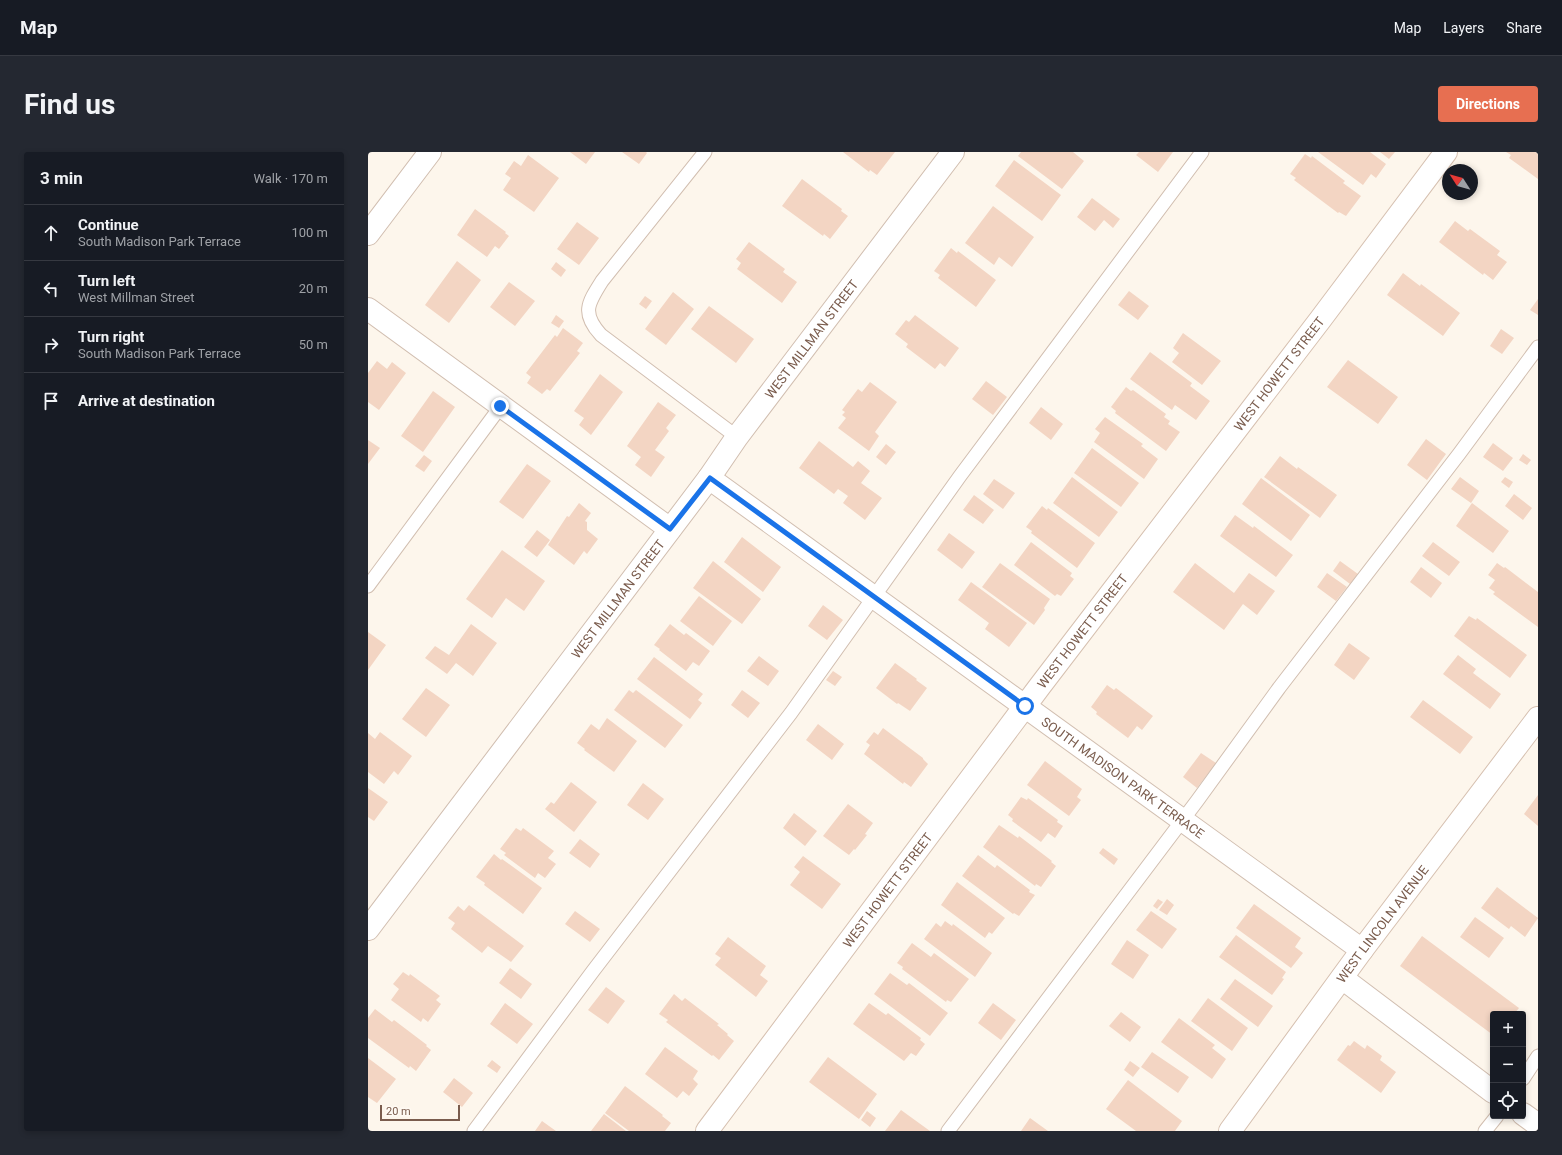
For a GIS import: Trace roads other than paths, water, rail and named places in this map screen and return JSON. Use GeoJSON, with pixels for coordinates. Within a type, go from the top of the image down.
{"type":"FeatureCollection","features":[{"type":"Feature","properties":{"kind":"street"},"geometry":{"type":"LineString","coordinates":[[368,234],[430,152]]}},
{"type":"Feature","properties":{"kind":"street","name":"WEST MILLMAN STREET"},"geometry":{"type":"LineString","coordinates":[[368,929],[710,478],[738,437],[953,152]]}},
{"type":"Feature","properties":{"kind":"street","name":"WEST HOWETT STREET"},"geometry":{"type":"LineString","coordinates":[[707,1131],[1025,706],[1320,320],[1446,152]]}},
{"type":"Feature","properties":{"kind":"street"},"geometry":{"type":"LineString","coordinates":[[368,309],[670,529]]}},
{"type":"Feature","properties":{"kind":"street","name":"SOUTH MADISON PARK TERRACE"},"geometry":{"type":"LineString","coordinates":[[710,478],[1362,950]]}},
{"type":"Feature","properties":{"kind":"street","name":"WEST LINCOLN AVENUE"},"geometry":{"type":"LineString","coordinates":[[1230,1131],[1362,950],[1538,718]]}},
{"type":"Feature","properties":{"kind":"street"},"geometry":{"type":"LineString","coordinates":[[1342,978],[1490,1090]]}},
{"type":"Feature","properties":{"kind":"street"},"geometry":{"type":"LineString","coordinates":[[1526,1116],[1538,1125]]}},
{"type":"Feature","properties":{"kind":"lane"},"geometry":{"type":"LineString","coordinates":[[705,152],[602,281],[593,296],[588,312],[592,325],[601,335],[738,437]]}},
{"type":"Feature","properties":{"kind":"lane"},"geometry":{"type":"LineString","coordinates":[[474,1131],[593,971],[791,713],[964,470],[1202,152]]}},
{"type":"Feature","properties":{"kind":"lane"},"geometry":{"type":"LineString","coordinates":[[948,1131],[1197,801],[1284,682],[1459,454],[1538,347]]}},
{"type":"Feature","properties":{"kind":"lane"},"geometry":{"type":"LineString","coordinates":[[368,586],[500,406]]}},
{"type":"Feature","properties":{"kind":"lane"},"geometry":{"type":"LineString","coordinates":[[1526,1074],[1538,1056]]}},
{"type":"Feature","properties":{"kind":"lane"},"geometry":{"type":"LineString","coordinates":[[1485,1131],[1495,1119]]}}]}
